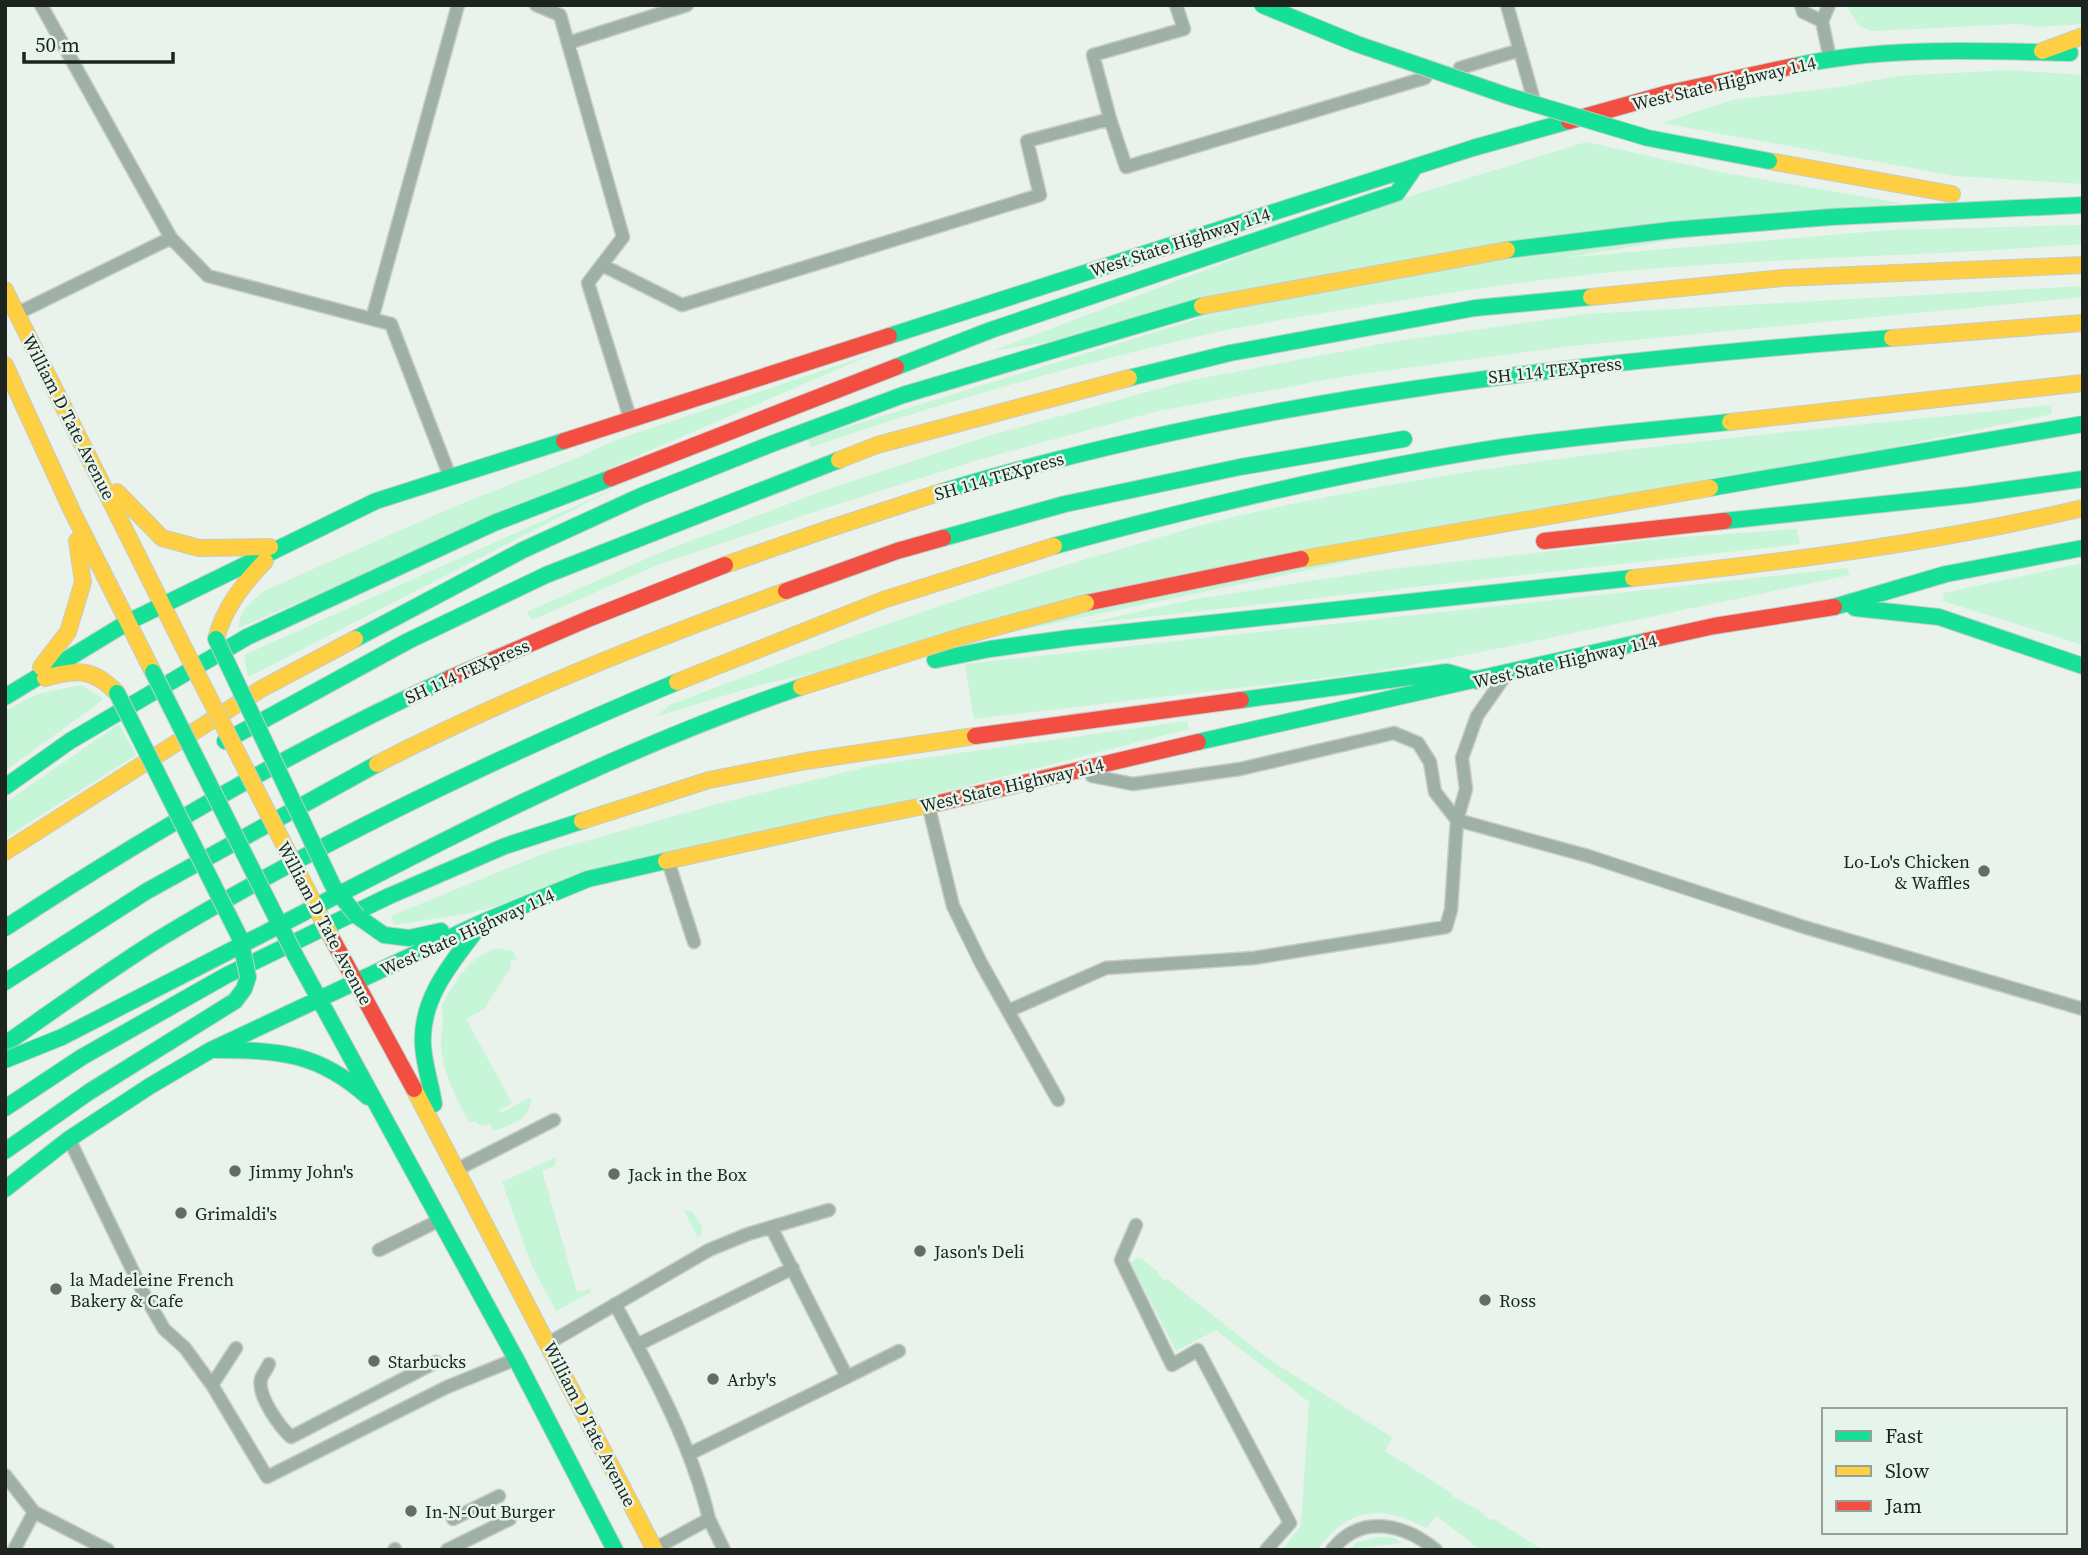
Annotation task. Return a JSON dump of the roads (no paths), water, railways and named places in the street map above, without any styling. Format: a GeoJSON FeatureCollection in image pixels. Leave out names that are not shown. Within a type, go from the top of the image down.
{"type":"FeatureCollection","features":[{"type":"Feature","properties":{"kind":"main road"},"geometry":{"type":"LineString","coordinates":[[1262,5],[1357,44],[1508,96],[1648,138],[1929,191],[2083,205]]}},
{"type":"Feature","properties":{"kind":"main road"},"geometry":{"type":"LineString","coordinates":[[2042,51],[2083,36]]}},
{"type":"Feature","properties":{"kind":"main road","name":"West State Highway 114"},"geometry":{"type":"LineString","coordinates":[[5,697],[128,622],[376,501],[1542,127],[1669,93],[1830,59],[1955,51],[2083,54]]}},
{"type":"Feature","properties":{"kind":"main road"},"geometry":{"type":"LineString","coordinates":[[5,787],[70,741],[247,637],[482,529],[991,330],[1397,193],[1415,167]]}},
{"type":"Feature","properties":{"kind":"main road"},"geometry":{"type":"LineString","coordinates":[[5,852],[261,689],[523,550],[641,496],[762,447],[903,395],[1212,303],[1504,250],[1658,232],[1831,217],[2083,205]]}},
{"type":"Feature","properties":{"kind":"main road"},"geometry":{"type":"LineString","coordinates":[[148,785],[408,641],[546,575],[877,445],[1049,398],[1230,353],[1475,308],[1783,278],[2083,265]]}},
{"type":"Feature","properties":{"kind":"main road","name":"William D Tate Avenue"},"geometry":{"type":"LineString","coordinates":[[5,290],[11,312],[97,472],[162,607],[330,935],[458,1170],[615,1550]]}},
{"type":"Feature","properties":{"kind":"main road","name":"SH 114 TEXpress"},"geometry":{"type":"LineString","coordinates":[[5,928],[131,848],[331,735],[433,685],[567,626],[759,551],[890,507],[1058,459],[1291,407],[1499,376],[1692,355],[2083,323]]}},
{"type":"Feature","properties":{"kind":"main road","name":"William D Tate Avenue"},"geometry":{"type":"LineString","coordinates":[[5,365],[72,511],[318,998],[441,1220],[532,1351],[654,1550]]}},
{"type":"Feature","properties":{"kind":"main road"},"geometry":{"type":"LineString","coordinates":[[1990,378],[2024,390]]}},
{"type":"Feature","properties":{"kind":"main road"},"geometry":{"type":"LineString","coordinates":[[5,1044],[135,955],[410,802],[610,709],[909,591],[1074,542],[1242,499],[1413,463],[1504,447],[2083,383]]}},
{"type":"Feature","properties":{"kind":"main road"},"geometry":{"type":"LineString","coordinates":[[5,1060],[62,1037],[462,830],[603,764],[784,692],[993,626],[1148,589],[1390,544],[2083,424]]}},
{"type":"Feature","properties":{"kind":"main road"},"geometry":{"type":"LineString","coordinates":[[5,982],[147,891],[345,781],[444,729],[624,652],[897,551],[1065,504],[1240,467],[1423,437]]}},
{"type":"Feature","properties":{"kind":"main road"},"geometry":{"type":"LineString","coordinates":[[97,472],[162,538],[199,548],[279,547]]}},
{"type":"Feature","properties":{"kind":"main road"},"geometry":{"type":"LineString","coordinates":[[1522,543],[1969,495],[2083,479]]}},
{"type":"Feature","properties":{"kind":"main road"},"geometry":{"type":"LineString","coordinates":[[556,769],[704,717],[879,671],[990,649],[1837,554],[1981,531],[2083,508]]}},
{"type":"Feature","properties":{"kind":"main road"},"geometry":{"type":"LineString","coordinates":[[29,683],[68,632],[83,582],[72,511]]}},
{"type":"Feature","properties":{"kind":"main road"},"geometry":{"type":"LineString","coordinates":[[1390,544],[1428,553],[1441,551]]}},
{"type":"Feature","properties":{"kind":"main road"},"geometry":{"type":"LineString","coordinates":[[279,547],[256,570],[227,608],[219,622],[216,639],[333,886],[357,916],[384,936],[409,938],[483,922]]}},
{"type":"Feature","properties":{"kind":"main road","name":"West State Highway 114"},"geometry":{"type":"LineString","coordinates":[[5,1189],[69,1139],[211,1050],[483,922],[588,879],[828,824],[929,806],[1068,771],[1714,626],[1842,606],[1946,574],[2083,548]]}},
{"type":"Feature","properties":{"kind":"main road"},"geometry":{"type":"LineString","coordinates":[[1842,606],[1939,617],[2083,666]]}},
{"type":"Feature","properties":{"kind":"main road"},"geometry":{"type":"LineString","coordinates":[[5,1151],[40,1124],[127,1067],[235,1001],[244,989],[248,977],[240,938],[117,693],[96,674],[83,671],[64,672],[29,683]]}},
{"type":"Feature","properties":{"kind":"main road"},"geometry":{"type":"LineString","coordinates":[[5,1108],[82,1057],[227,975],[387,897],[505,845],[709,780],[806,761],[956,739],[1447,672],[1478,681]]}},
{"type":"Feature","properties":{"kind":"main road"},"geometry":{"type":"LineString","coordinates":[[257,885],[345,858]]}},
{"type":"Feature","properties":{"kind":"main road"},"geometry":{"type":"LineString","coordinates":[[436,1130],[423,1038],[425,1013],[435,989],[483,922]]}},
{"type":"Feature","properties":{"kind":"main road"},"geometry":{"type":"LineString","coordinates":[[211,1050],[255,1050],[315,1061],[342,1075],[378,1105]]}},
{"type":"Feature","properties":{"kind":"lane"},"geometry":{"type":"LineString","coordinates":[[41,5],[171,238],[208,276],[391,324],[450,477]]}},
{"type":"Feature","properties":{"kind":"lane"},"geometry":{"type":"LineString","coordinates":[[372,319],[458,5]]}},
{"type":"Feature","properties":{"kind":"lane"},"geometry":{"type":"LineString","coordinates":[[536,5],[560,15],[624,237],[588,283],[630,419]]}},
{"type":"Feature","properties":{"kind":"lane"},"geometry":{"type":"LineString","coordinates":[[568,43],[687,5]]}},
{"type":"Feature","properties":{"kind":"lane"},"geometry":{"type":"LineString","coordinates":[[1176,5],[1184,29],[1093,55],[1126,167],[1520,50]]}},
{"type":"Feature","properties":{"kind":"lane"},"geometry":{"type":"LineString","coordinates":[[1507,5],[1542,127]]}},
{"type":"Feature","properties":{"kind":"lane"},"geometry":{"type":"LineString","coordinates":[[1801,5],[1803,12],[1822,21]]}},
{"type":"Feature","properties":{"kind":"lane"},"geometry":{"type":"LineString","coordinates":[[1829,5],[1822,21],[1830,59]]}},
{"type":"Feature","properties":{"kind":"lane"},"geometry":{"type":"LineString","coordinates":[[602,265],[682,305],[1040,195],[1027,141],[1110,119]]}},
{"type":"Feature","properties":{"kind":"lane"},"geometry":{"type":"LineString","coordinates":[[11,312],[171,238]]}},
{"type":"Feature","properties":{"kind":"lane"},"geometry":{"type":"LineString","coordinates":[[1008,1011],[1106,968],[1254,958],[1446,928],[1451,910],[1457,820],[1466,789],[1462,758],[1476,716],[1508,673]]}},
{"type":"Feature","properties":{"kind":"lane"},"geometry":{"type":"LineString","coordinates":[[1068,771],[1133,784],[1240,769],[1394,733],[1418,743],[1430,762],[1435,792],[1457,820],[1588,856],[1804,927],[2083,1009]]}},
{"type":"Feature","properties":{"kind":"lane"},"geometry":{"type":"LineString","coordinates":[[929,806],[953,906],[981,963],[1058,1100]]}},
{"type":"Feature","properties":{"kind":"lane"},"geometry":{"type":"LineString","coordinates":[[668,861],[694,942]]}},
{"type":"Feature","properties":{"kind":"lane"},"geometry":{"type":"LineString","coordinates":[[458,1170],[554,1120]]}},
{"type":"Feature","properties":{"kind":"lane"},"geometry":{"type":"LineString","coordinates":[[69,1139],[164,1329],[185,1348],[212,1385],[267,1477],[447,1387],[532,1351],[709,1250],[771,1227],[829,1210]]}},
{"type":"Feature","properties":{"kind":"lane"},"geometry":{"type":"LineString","coordinates":[[379,1250],[441,1220]]}},
{"type":"Feature","properties":{"kind":"lane"},"geometry":{"type":"LineString","coordinates":[[1136,1225],[1121,1260],[1171,1366],[1198,1350],[1290,1523],[1266,1550]]}},
{"type":"Feature","properties":{"kind":"lane"},"geometry":{"type":"LineString","coordinates":[[771,1227],[847,1377]]}},
{"type":"Feature","properties":{"kind":"lane"},"geometry":{"type":"LineString","coordinates":[[637,1345],[793,1268]]}},
{"type":"Feature","properties":{"kind":"lane"},"geometry":{"type":"LineString","coordinates":[[615,1304],[689,1454],[709,1519],[724,1550]]}},
{"type":"Feature","properties":{"kind":"lane"},"geometry":{"type":"LineString","coordinates":[[212,1385],[236,1348]]}},
{"type":"Feature","properties":{"kind":"lane"},"geometry":{"type":"LineString","coordinates":[[689,1454],[899,1350]]}},
{"type":"Feature","properties":{"kind":"lane"},"geometry":{"type":"LineString","coordinates":[[269,1364],[261,1379],[262,1393],[281,1427],[291,1437],[436,1362]]}},
{"type":"Feature","properties":{"kind":"lane"},"geometry":{"type":"LineString","coordinates":[[5,1475],[34,1512],[108,1550]]}},
{"type":"Feature","properties":{"kind":"lane"},"geometry":{"type":"LineString","coordinates":[[453,1519],[499,1496]]}},
{"type":"Feature","properties":{"kind":"lane"},"geometry":{"type":"LineString","coordinates":[[14,1550],[34,1512]]}},
{"type":"Feature","properties":{"kind":"lane"},"geometry":{"type":"LineString","coordinates":[[447,1550],[510,1518]]}},
{"type":"Feature","properties":{"kind":"lane"},"geometry":{"type":"LineString","coordinates":[[654,1550],[709,1519]]}},
{"type":"Feature","properties":{"kind":"lane"},"geometry":{"type":"LineString","coordinates":[[1332,1550],[1352,1532],[1389,1525],[1406,1530],[1436,1550]]}},
{"type":"Feature","properties":{"kind":"place","name":"Lo-Lo's Chicken & Waffles"},"geometry":{"type":"Point","coordinates":[1984,871]}},
{"type":"Feature","properties":{"kind":"place","name":"Jimmy John's"},"geometry":{"type":"Point","coordinates":[235,1171]}},
{"type":"Feature","properties":{"kind":"place","name":"Jack in the Box"},"geometry":{"type":"Point","coordinates":[614,1174]}},
{"type":"Feature","properties":{"kind":"place","name":"Grimaldi's"},"geometry":{"type":"Point","coordinates":[181,1213]}},
{"type":"Feature","properties":{"kind":"place","name":"Jason's Deli"},"geometry":{"type":"Point","coordinates":[920,1251]}},
{"type":"Feature","properties":{"kind":"place","name":"la Madeleine French Bakery & Cafe"},"geometry":{"type":"Point","coordinates":[56,1289]}},
{"type":"Feature","properties":{"kind":"place","name":"Ross"},"geometry":{"type":"Point","coordinates":[1485,1300]}},
{"type":"Feature","properties":{"kind":"place","name":"Starbucks"},"geometry":{"type":"Point","coordinates":[374,1361]}},
{"type":"Feature","properties":{"kind":"place","name":"Arby's"},"geometry":{"type":"Point","coordinates":[713,1379]}},
{"type":"Feature","properties":{"kind":"place","name":"In-N-Out Burger"},"geometry":{"type":"Point","coordinates":[411,1511]}}]}
